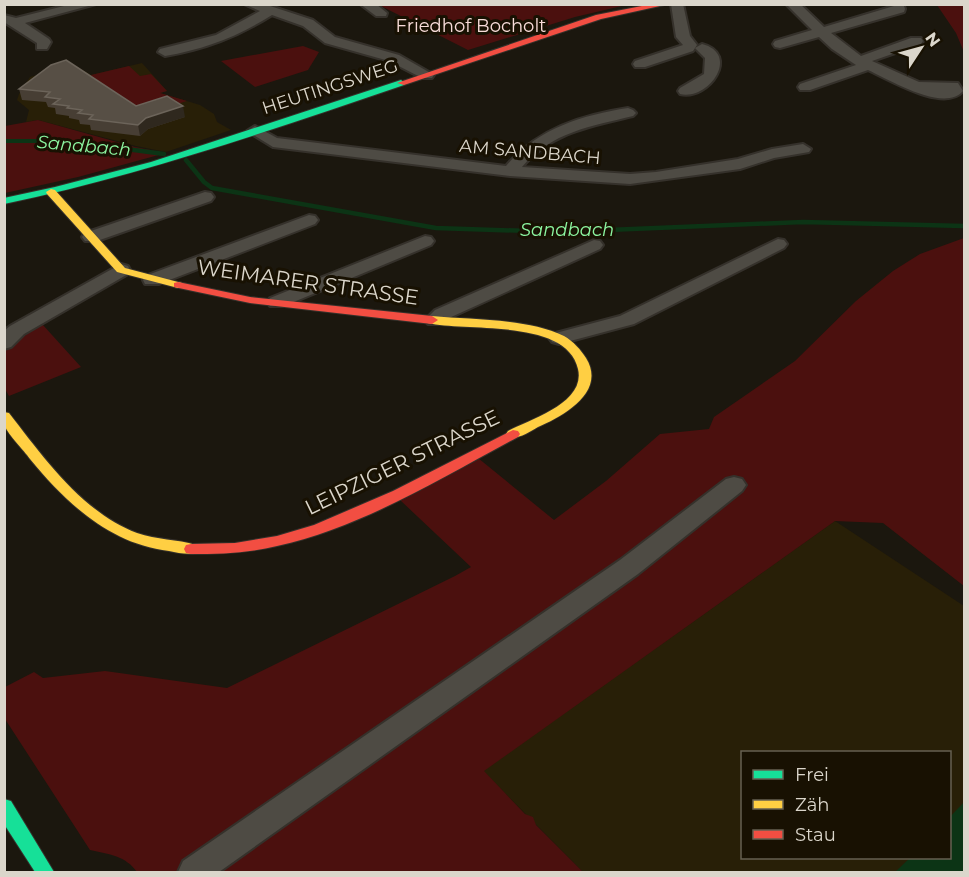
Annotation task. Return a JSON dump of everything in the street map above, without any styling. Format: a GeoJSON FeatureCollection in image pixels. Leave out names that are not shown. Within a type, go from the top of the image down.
{"type":"FeatureCollection","features":[{"type":"Feature","properties":{"kind":"street"},"geometry":{"type":"LineString","coordinates":[[10,19],[90,4]]}},
{"type":"Feature","properties":{"kind":"street"},"geometry":{"type":"LineString","coordinates":[[250,4],[308,23],[330,40],[394,58],[427,75]]}},
{"type":"Feature","properties":{"kind":"street"},"geometry":{"type":"LineString","coordinates":[[366,4],[381,13]]}},
{"type":"Feature","properties":{"kind":"street","name":"HEUTINGSWEG"},"geometry":{"type":"LineString","coordinates":[[4,201],[51,192],[170,160],[599,17],[666,4]]}},
{"type":"Feature","properties":{"kind":"street"},"geometry":{"type":"LineString","coordinates":[[677,4],[683,37],[693,47],[709,52],[713,60],[713,73],[708,80],[685,91]]}},
{"type":"Feature","properties":{"kind":"street"},"geometry":{"type":"LineString","coordinates":[[792,4],[837,46],[864,63],[914,86]]}},
{"type":"Feature","properties":{"kind":"street"},"geometry":{"type":"LineString","coordinates":[[780,44],[898,9]]}},
{"type":"Feature","properties":{"kind":"street"},"geometry":{"type":"LineString","coordinates":[[165,52],[213,43],[244,28],[272,10]]}},
{"type":"Feature","properties":{"kind":"street"},"geometry":{"type":"LineString","coordinates":[[10,19],[44,42],[42,46]]}},
{"type":"Feature","properties":{"kind":"street"},"geometry":{"type":"LineString","coordinates":[[805,87],[916,41]]}},
{"type":"Feature","properties":{"kind":"street"},"geometry":{"type":"LineString","coordinates":[[640,64],[693,47]]}},
{"type":"Feature","properties":{"kind":"street"},"geometry":{"type":"LineString","coordinates":[[510,171],[529,150],[547,139],[605,116],[628,113]]}},
{"type":"Feature","properties":{"kind":"street","name":"AM SANDBACH"},"geometry":{"type":"LineString","coordinates":[[255,131],[273,142],[510,171],[594,178],[656,177],[740,164],[772,154],[803,150]]}},
{"type":"Feature","properties":{"kind":"street","name":"WEIMARER STRASSE"},"geometry":{"type":"LineString","coordinates":[[51,192],[121,270],[152,280],[219,294],[513,327],[559,338]]}},
{"type":"Feature","properties":{"kind":"street"},"geometry":{"type":"LineString","coordinates":[[91,237],[205,197]]}},
{"type":"Feature","properties":{"kind":"street"},"geometry":{"type":"LineString","coordinates":[[152,280],[309,220]]}},
{"type":"Feature","properties":{"kind":"street"},"geometry":{"type":"LineString","coordinates":[[277,302],[425,241]]}},
{"type":"Feature","properties":{"kind":"street"},"geometry":{"type":"LineString","coordinates":[[559,338],[627,320],[778,244]]}},
{"type":"Feature","properties":{"kind":"street"},"geometry":{"type":"LineString","coordinates":[[435,320],[442,314],[594,245]]}},
{"type":"Feature","properties":{"kind":"street"},"geometry":{"type":"LineString","coordinates":[[4,343],[17,330],[121,270]]}},
{"type":"Feature","properties":{"kind":"street","name":"LEIPZIGER STRASSE"},"geometry":{"type":"LineString","coordinates":[[4,416],[70,495],[88,512],[107,525],[162,546],[195,550],[261,546],[312,534],[343,521],[569,405],[578,395],[585,381],[584,368],[579,357],[559,338]]}},
{"type":"Feature","properties":{"kind":"street"},"geometry":{"type":"LineString","coordinates":[[194,873],[629,567],[734,485]]}},
{"type":"Feature","properties":{"kind":"street"},"geometry":{"type":"LineString","coordinates":[[4,807],[45,873]]}},
{"type":"Feature","properties":{"kind":"shaded area"},"geometry":{"type":"Polygon","coordinates":[[[142,63],[167,91],[160,93],[200,105],[214,114],[217,122],[231,130],[166,152],[38,120],[26,122],[29,110],[17,100],[30,77],[74,65],[91,75],[142,63]]]}},
{"type":"Feature","properties":{"kind":"shaded area"},"geometry":{"type":"Polygon","coordinates":[[[835,521],[964,606],[964,872],[583,872],[483,771],[835,521]]]}},
{"type":"Feature","properties":{"kind":"shaded area"},"geometry":{"type":"Polygon","coordinates":[[[964,802],[964,872],[895,872],[909,859],[951,859],[951,816],[964,802]]]}},
{"type":"Feature","properties":{"kind":"green space","name":"Friedhof Bocholt"},"geometry":{"type":"Polygon","coordinates":[[[379,5],[626,5],[575,17],[468,50],[379,5]]]}},
{"type":"Feature","properties":{"kind":"green space"},"geometry":{"type":"Polygon","coordinates":[[[937,5],[964,5],[964,52],[956,33],[937,5]]]}},
{"type":"Feature","properties":{"kind":"green space"},"geometry":{"type":"Polygon","coordinates":[[[303,46],[319,52],[308,70],[255,87],[221,61],[303,46]]]}},
{"type":"Feature","properties":{"kind":"green space"},"geometry":{"type":"Polygon","coordinates":[[[129,66],[140,76],[151,74],[167,91],[160,93],[187,101],[141,115],[86,79],[92,77],[91,75],[129,66]]]}},
{"type":"Feature","properties":{"kind":"green space"},"geometry":{"type":"Polygon","coordinates":[[[38,120],[135,147],[166,153],[78,177],[5,193],[5,126],[38,120]]]}},
{"type":"Feature","properties":{"kind":"green space"},"geometry":{"type":"Polygon","coordinates":[[[964,238],[964,586],[883,523],[835,521],[484,771],[525,814],[533,817],[536,825],[583,872],[137,872],[122,859],[90,850],[5,719],[5,687],[34,672],[43,678],[105,671],[227,688],[455,576],[471,567],[400,500],[478,458],[554,520],[606,481],[660,434],[709,429],[714,417],[795,361],[856,301],[893,271],[920,254],[964,238]]]}},
{"type":"Feature","properties":{"kind":"green space"},"geometry":{"type":"Polygon","coordinates":[[[42,324],[81,367],[9,396],[5,389],[5,349],[42,324]]]}},
{"type":"Feature","properties":{"kind":"building"},"geometry":{"type":"Polygon","coordinates":[[[66,60],[136,106],[167,96],[183,106],[146,118],[138,125],[89,119],[93,115],[78,113],[82,110],[67,108],[69,106],[53,104],[60,99],[45,97],[50,92],[19,89],[51,65],[66,60]]]}},
{"type":"Feature","properties":{"kind":"waterway","name":"Sandbach"},"geometry":{"type":"LineString","coordinates":[[4,141],[63,141],[130,150]]}},
{"type":"Feature","properties":{"kind":"waterway","name":"Sandbach"},"geometry":{"type":"LineString","coordinates":[[119,148],[164,154]]}},
{"type":"Feature","properties":{"kind":"waterway","name":"Sandbach"},"geometry":{"type":"LineString","coordinates":[[186,160],[212,188],[436,228],[560,232],[803,222],[964,226]]}},
{"type":"Feature","properties":{"kind":"traffic: fast"},"geometry":{"type":"LineString","coordinates":[[4,201],[155,164],[401,83]]}},
{"type":"Feature","properties":{"kind":"traffic: fast"},"geometry":{"type":"LineString","coordinates":[[4,807],[45,872]]}},
{"type":"Feature","properties":{"kind":"traffic: slow"},"geometry":{"type":"LineString","coordinates":[[51,192],[121,270],[178,285]]}},
{"type":"Feature","properties":{"kind":"traffic: slow"},"geometry":{"type":"LineString","coordinates":[[432,320],[498,325],[548,334],[560,339],[577,354],[585,371],[583,386],[578,395],[559,412],[513,434]]}},
{"type":"Feature","properties":{"kind":"traffic: slow"},"geometry":{"type":"LineString","coordinates":[[4,416],[62,486],[82,506],[105,523],[130,536],[159,545],[191,549]]}},
{"type":"Feature","properties":{"kind":"traffic: jam"},"geometry":{"type":"LineString","coordinates":[[401,83],[599,17],[666,4]]}},
{"type":"Feature","properties":{"kind":"traffic: jam"},"geometry":{"type":"LineString","coordinates":[[178,285],[250,300],[432,320]]}},
{"type":"Feature","properties":{"kind":"traffic: jam"},"geometry":{"type":"LineString","coordinates":[[191,549],[235,548],[277,541],[319,529],[398,495],[513,434]]}}]}
